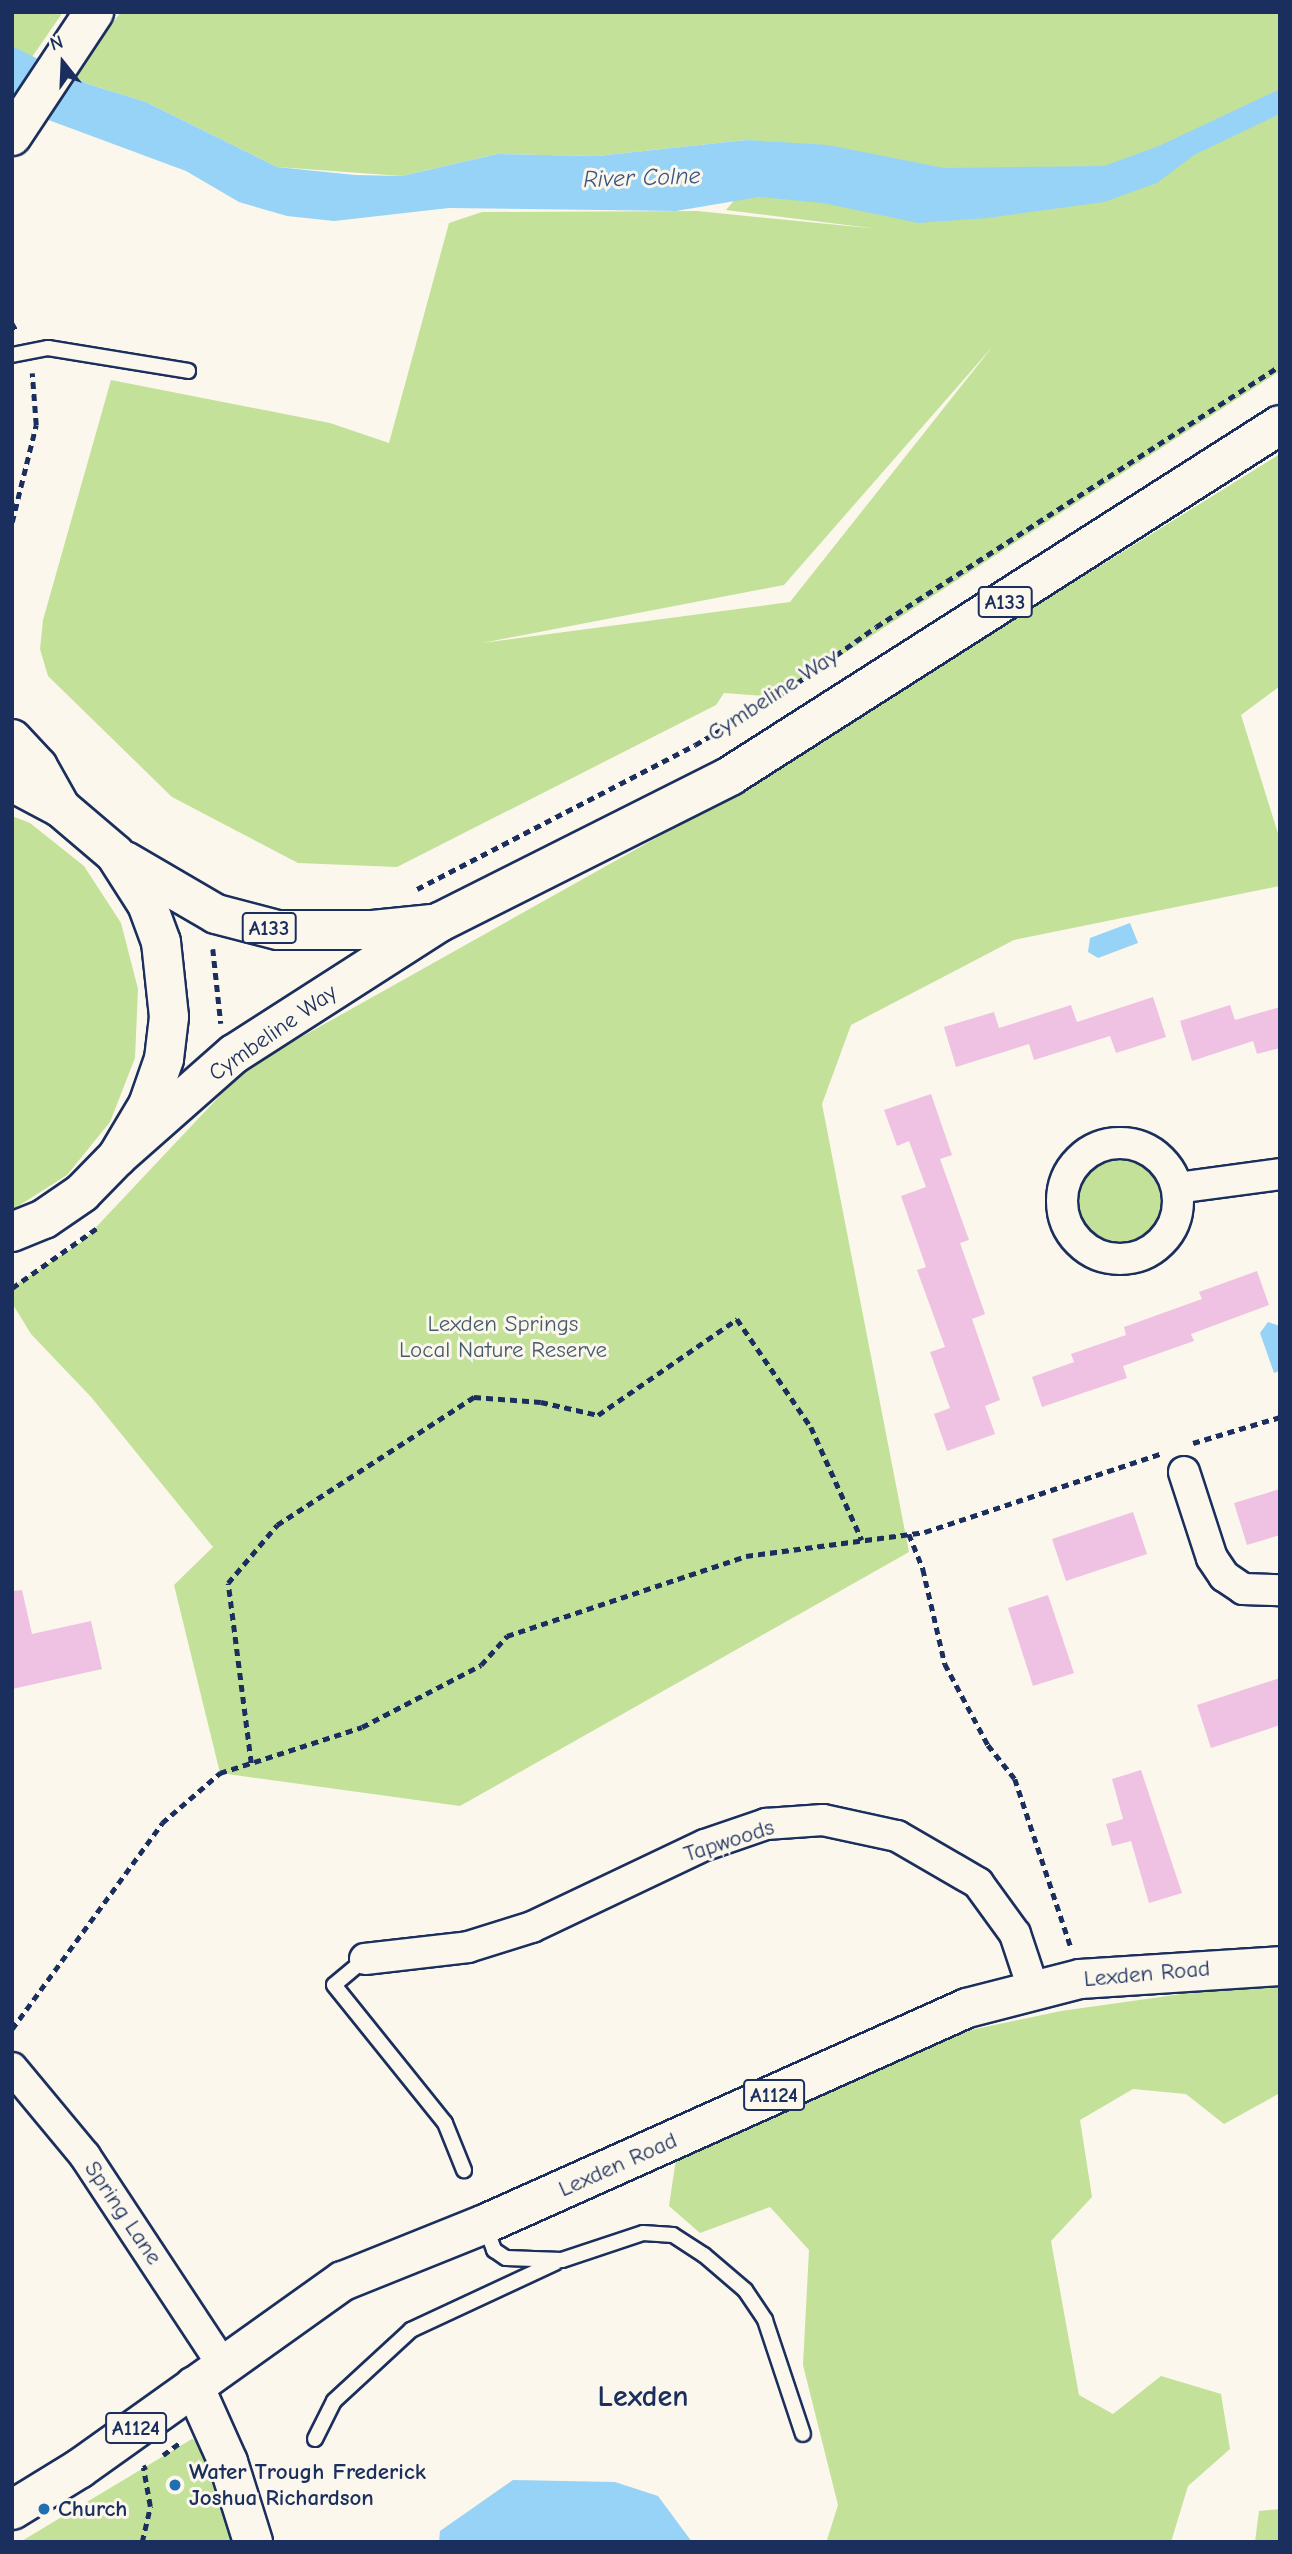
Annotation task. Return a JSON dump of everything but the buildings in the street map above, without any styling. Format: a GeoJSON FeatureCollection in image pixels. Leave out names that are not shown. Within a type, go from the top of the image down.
{"type":"FeatureCollection","features":[{"type":"Feature","properties":{"kind":"main road"},"geometry":{"type":"LineString","coordinates":[[18,127],[64,52],[94,12]]}},
{"type":"Feature","properties":{"kind":"main road","name":"Cymbeline Way"},"geometry":{"type":"LineString","coordinates":[[117,1157],[234,1054],[440,922],[730,776],[1280,425]]}},
{"type":"Feature","properties":{"kind":"main road"},"geometry":{"type":"LineString","coordinates":[[12,739],[37,767],[61,808]]}},
{"type":"Feature","properties":{"kind":"main road"},"geometry":{"type":"LineString","coordinates":[[12,782],[61,808],[115,854],[147,904],[161,942],[169,1017],[164,1059],[148,1105],[117,1157],[82,1193],[44,1219],[12,1232]]}},
{"type":"Feature","properties":{"kind":"main road","name":"Cymbeline Way"},"geometry":{"type":"LineString","coordinates":[[115,854],[216,914],[278,930],[373,930],[440,922]]}},
{"type":"Feature","properties":{"kind":"main road","name":"Lexden Road"},"geometry":{"type":"LineString","coordinates":[[12,2510],[343,2281],[485,2224],[967,2008],[1033,1988],[1166,1970],[1280,1966]]}},
{"type":"Feature","properties":{"kind":"main road"},"geometry":{"type":"LineString","coordinates":[[208,2376],[228,2462],[253,2542]]}},
{"type":"Feature","properties":{"kind":"street"},"geometry":{"type":"LineString","coordinates":[[1177,1188],[1280,1174]]}},
{"type":"Feature","properties":{"kind":"street"},"geometry":{"type":"LineString","coordinates":[[1180,1456],[1212,1558],[1224,1576],[1243,1589],[1280,1590]]}},
{"type":"Feature","properties":{"kind":"street","name":"Tapwoods"},"geometry":{"type":"LineString","coordinates":[[365,1959],[468,1947],[532,1927],[705,1844],[766,1824],[823,1820],[897,1836],[978,1883],[1015,1934],[1033,1988]]}},
{"type":"Feature","properties":{"kind":"street","name":"Spring Lane"},"geometry":{"type":"LineString","coordinates":[[12,2068],[85,2156],[208,2376]]}},
{"type":"Feature","properties":{"kind":"lane"},"geometry":{"type":"LineString","coordinates":[[19,353],[48,348],[188,371]]}},
{"type":"Feature","properties":{"kind":"lane"},"geometry":{"type":"LineString","coordinates":[[365,1959],[334,1985],[445,2123],[464,2170]]}},
{"type":"Feature","properties":{"kind":"lane"},"geometry":{"type":"LineString","coordinates":[[485,2224],[494,2249],[506,2258],[562,2260]]}},
{"type":"Feature","properties":{"kind":"lane"},"geometry":{"type":"LineString","coordinates":[[315,2439],[334,2400],[411,2330],[562,2260],[643,2233],[673,2235],[704,2255],[745,2290],[765,2320],[803,2434]]}},
{"type":"Feature","properties":{"kind":"path"},"geometry":{"type":"LineString","coordinates":[[12,323],[19,353],[37,394],[36,425],[12,522]]}},
{"type":"Feature","properties":{"kind":"path","name":"Cymbeline Way"},"geometry":{"type":"LineString","coordinates":[[412,891],[504,847],[777,697],[876,627],[1280,366]]}},
{"type":"Feature","properties":{"kind":"path"},"geometry":{"type":"LineString","coordinates":[[216,914],[212,932],[222,1040],[234,1054]]}},
{"type":"Feature","properties":{"kind":"path"},"geometry":{"type":"LineString","coordinates":[[251,1763],[228,1583],[276,1525],[474,1397],[541,1402],[598,1415],[737,1319],[811,1427],[863,1540]]}},
{"type":"Feature","properties":{"kind":"path"},"geometry":{"type":"LineString","coordinates":[[12,2029],[162,1823],[220,1773],[362,1727],[481,1665],[507,1636],[746,1556],[925,1532],[1180,1456],[1280,1416]]}},
{"type":"Feature","properties":{"kind":"path"},"geometry":{"type":"LineString","coordinates":[[909,1534],[923,1569],[945,1664],[988,1745],[1015,1779],[1061,1914]]}},
{"type":"Feature","properties":{"kind":"path"},"geometry":{"type":"LineString","coordinates":[[142,2542],[150,2506],[143,2468],[182,2442],[150,2417]]}},
{"type":"Feature","properties":{"kind":"green space"},"geometry":{"type":"Polygon","coordinates":[[[12,12],[63,12],[30,60],[12,47],[12,12]]]}},
{"type":"Feature","properties":{"kind":"green space"},"geometry":{"type":"Polygon","coordinates":[[[121,12],[1280,12],[1280,371],[777,697],[724,693],[716,705],[397,867],[298,863],[172,797],[48,676],[40,649],[43,620],[111,380],[330,423],[389,443],[449,223],[482,212],[697,211],[879,229],[726,210],[783,143],[746,140],[597,156],[497,154],[402,176],[277,167],[146,102],[88,84],[57,68],[97,44],[121,12]],[[993,346],[784,585],[482,643],[790,602],[993,346]]]}},
{"type":"Feature","properties":{"kind":"green space","name":"Lexden Springs Local Nature Reserve"},"geometry":{"type":"Polygon","coordinates":[[[1280,454],[1280,686],[1241,715],[1280,840],[1280,886],[1014,940],[851,1025],[822,1104],[909,1552],[460,1806],[220,1773],[174,1585],[213,1547],[92,1398],[31,1334],[12,1303],[12,1287],[83,1241],[246,1068],[724,800],[1280,454]]]}},
{"type":"Feature","properties":{"kind":"green space"},"geometry":{"type":"Polygon","coordinates":[[[12,816],[30,823],[84,866],[121,923],[138,989],[135,1058],[110,1122],[67,1175],[12,1210],[12,816]]]}},
{"type":"Feature","properties":{"kind":"green space"},"geometry":{"type":"Polygon","coordinates":[[[1120,1150],[1139,1154],[1155,1165],[1166,1181],[1170,1200],[1166,1219],[1155,1235],[1139,1246],[1120,1250],[1101,1246],[1085,1235],[1074,1219],[1070,1200],[1074,1181],[1085,1165],[1101,1154],[1120,1150]]]}},
{"type":"Feature","properties":{"kind":"green space"},"geometry":{"type":"Polygon","coordinates":[[[1280,1987],[1280,2093],[1224,2124],[1186,2094],[1133,2089],[1080,2120],[1092,2197],[1051,2241],[1079,2395],[1113,2414],[1161,2376],[1221,2394],[1230,2449],[1188,2486],[1171,2542],[817,2542],[827,2540],[838,2505],[803,2365],[809,2250],[770,2207],[700,2233],[669,2206],[676,2159],[924,2040],[1061,2011],[1196,1992],[1280,1987]]]}},
{"type":"Feature","properties":{"kind":"green space"},"geometry":{"type":"Polygon","coordinates":[[[192,2439],[204,2445],[243,2542],[20,2542],[192,2439]]]}},
{"type":"Feature","properties":{"kind":"green space"},"geometry":{"type":"Polygon","coordinates":[[[1280,2509],[1280,2542],[1255,2542],[1259,2511],[1280,2509]]]}},
{"type":"Feature","properties":{"kind":"water","name":"River Colne"},"geometry":{"type":"Polygon","coordinates":[[[12,46],[88,84],[146,102],[277,167],[355,175],[402,176],[497,154],[597,156],[746,140],[828,145],[944,168],[1104,166],[1159,146],[1280,89],[1280,114],[1194,155],[1157,183],[1104,202],[987,218],[918,223],[823,203],[759,197],[676,211],[449,208],[334,221],[287,216],[239,202],[186,171],[35,115],[12,101],[12,46]]]}},
{"type":"Feature","properties":{"kind":"water"},"geometry":{"type":"Polygon","coordinates":[[[1130,923],[1138,943],[1098,958],[1088,952],[1090,938],[1130,923]]]}},
{"type":"Feature","properties":{"kind":"water"},"geometry":{"type":"Polygon","coordinates":[[[1268,1322],[1280,1326],[1280,1371],[1274,1373],[1260,1333],[1268,1322]]]}},
{"type":"Feature","properties":{"kind":"water"},"geometry":{"type":"Polygon","coordinates":[[[513,2480],[615,2482],[658,2496],[692,2542],[439,2542],[440,2531],[513,2480]]]}},
{"type":"Feature","properties":{"kind":"place","name":"Water Trough Frederick Joshua Richardson"},"geometry":{"type":"Point","coordinates":[175,2485]}},
{"type":"Feature","properties":{"kind":"place","name":"Church"},"geometry":{"type":"Point","coordinates":[44,2509]}},
{"type":"Feature","properties":{"kind":"district","name":"Lexden"},"geometry":{"type":"Point","coordinates":[643,2397]}}]}
